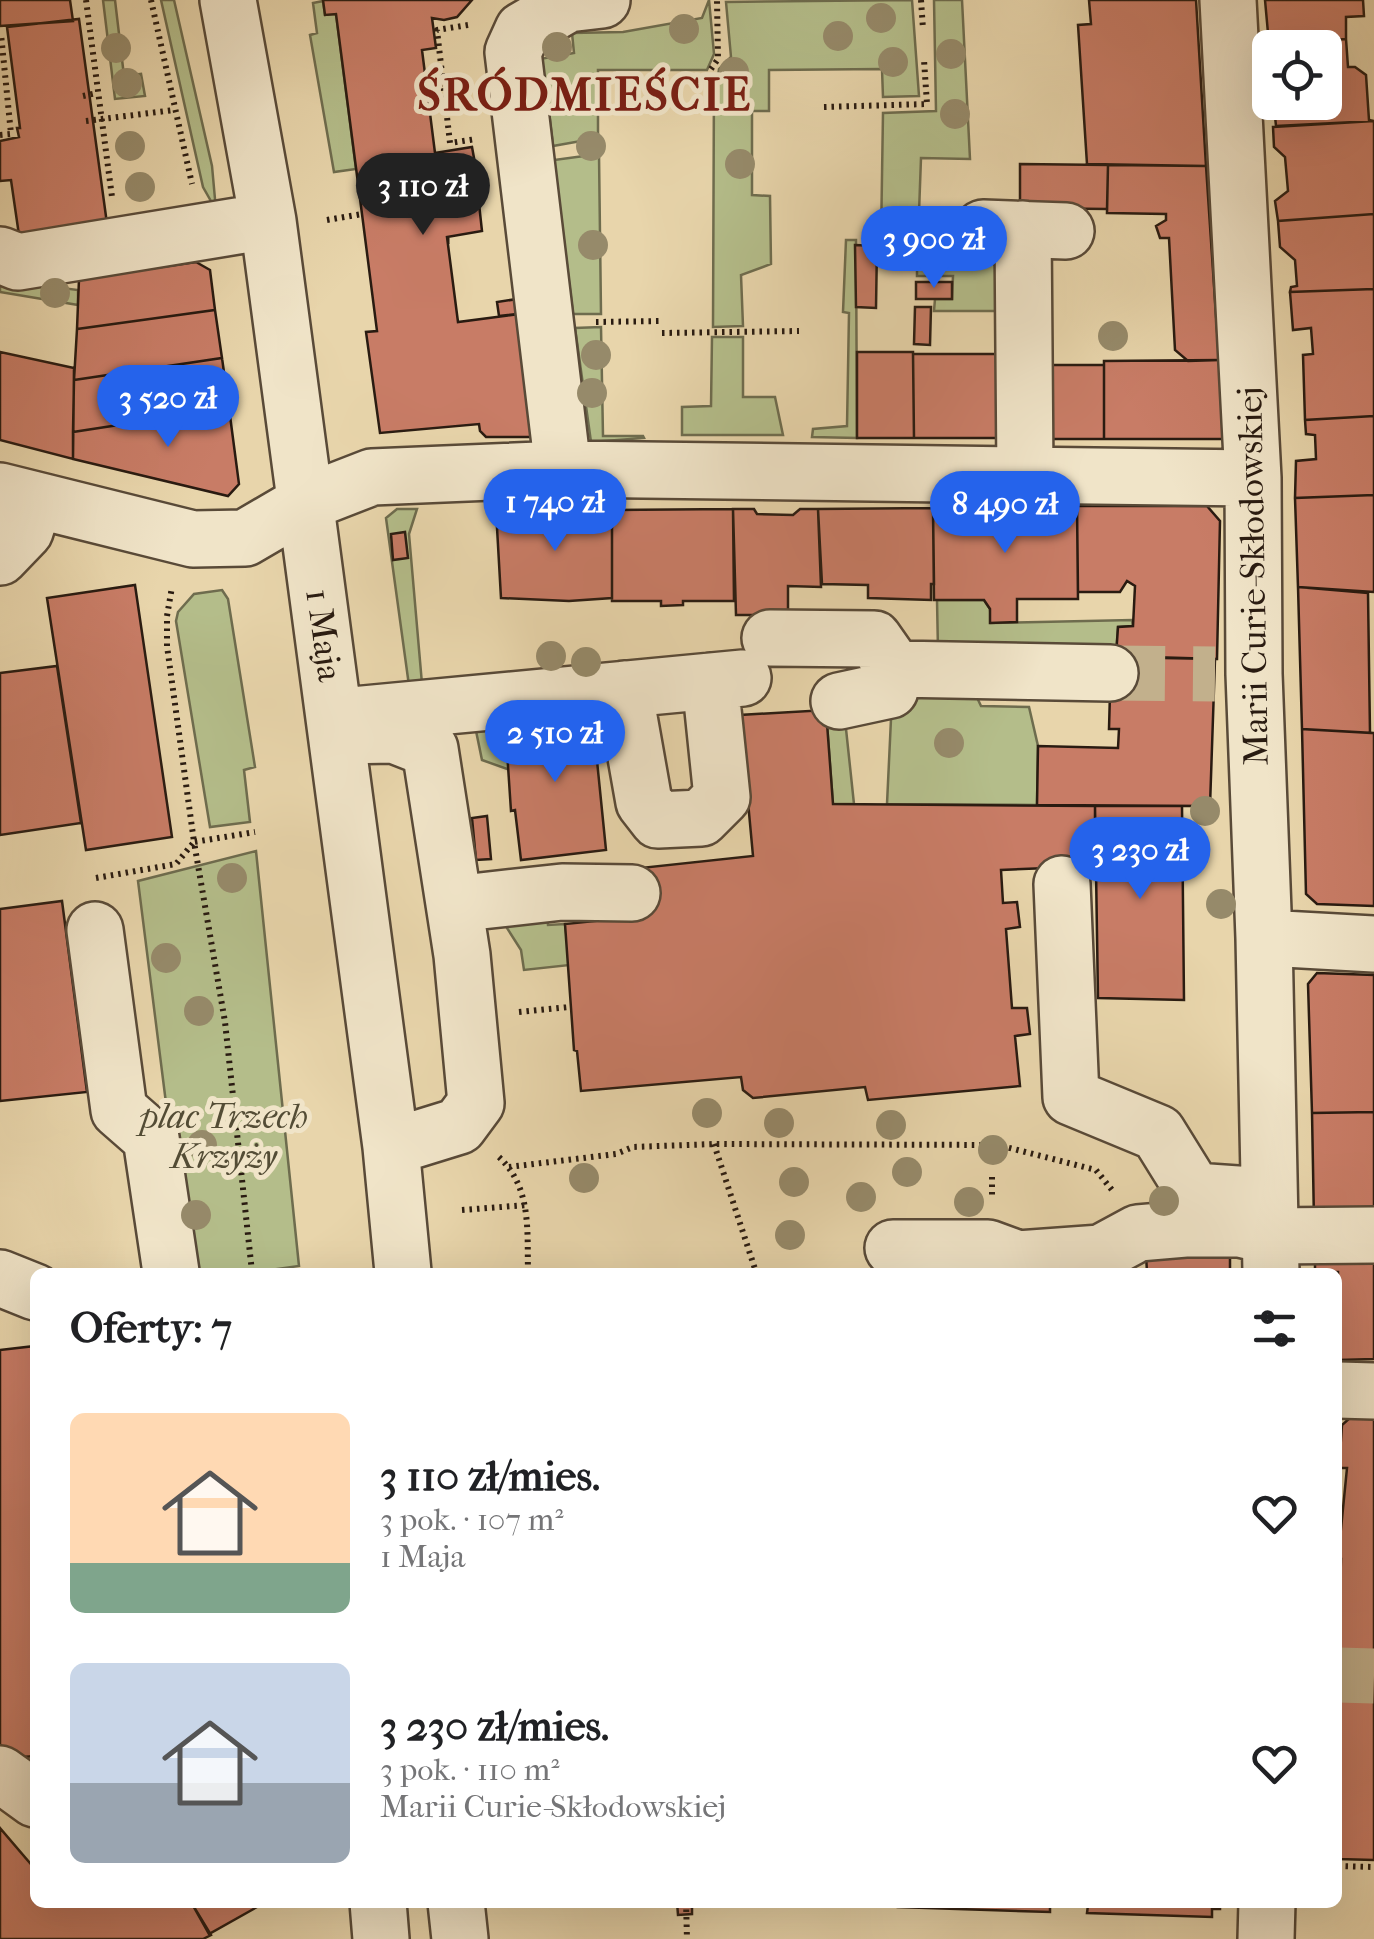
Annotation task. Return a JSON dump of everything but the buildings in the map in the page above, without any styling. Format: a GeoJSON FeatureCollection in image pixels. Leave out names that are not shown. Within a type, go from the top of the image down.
{"type":"FeatureCollection","features":[{"type":"Feature","properties":{"kind":"street","name":"1 Maja"},"geometry":{"type":"LineString","coordinates":[[228,0],[268,221],[392,1147],[403,1268]]}},
{"type":"Feature","properties":{"kind":"street"},"geometry":{"type":"LineString","coordinates":[[563,469],[513,52],[523,30],[568,4],[602,0]]}},
{"type":"Feature","properties":{"kind":"street","name":"Marii Curie-Skłodowskiej"},"geometry":{"type":"LineString","coordinates":[[1228,0],[1254,478],[1234,674],[1264,938],[1270,1235]]}},
{"type":"Feature","properties":{"kind":"street"},"geometry":{"type":"LineString","coordinates":[[0,254],[18,262],[268,221]]}},
{"type":"Feature","properties":{"kind":"street"},"geometry":{"type":"LineString","coordinates":[[1024,230],[1025,474]]}},
{"type":"Feature","properties":{"kind":"street"},"geometry":{"type":"LineString","coordinates":[[0,557],[26,532],[18,496],[193,540],[245,538],[306,503],[372,477],[563,469],[1254,478]]}},
{"type":"Feature","properties":{"kind":"street"},"geometry":{"type":"LineString","coordinates":[[336,726],[624,688],[874,638],[895,668],[890,690],[839,701]]}},
{"type":"Feature","properties":{"kind":"street"},"geometry":{"type":"LineString","coordinates":[[624,688],[644,802],[658,820],[701,818],[722,797],[741,666]]}},
{"type":"Feature","properties":{"kind":"street"},"geometry":{"type":"LineString","coordinates":[[895,668],[1110,672]]}},
{"type":"Feature","properties":{"kind":"street"},"geometry":{"type":"LineString","coordinates":[[336,726],[394,735],[430,749],[454,904],[476,1103],[460,1126],[392,1147]]}},
{"type":"Feature","properties":{"kind":"street"},"geometry":{"type":"LineString","coordinates":[[1062,884],[1071,1097],[1158,1133],[1194,1191],[1270,1235]]}},
{"type":"Feature","properties":{"kind":"street"},"geometry":{"type":"LineString","coordinates":[[454,904],[562,892],[632,892]]}},
{"type":"Feature","properties":{"kind":"street"},"geometry":{"type":"LineString","coordinates":[[87,905],[119,1110],[151,1138],[170,1268]]}},
{"type":"Feature","properties":{"kind":"street"},"geometry":{"type":"LineString","coordinates":[[1264,938],[1374,944]]}},
{"type":"Feature","properties":{"kind":"street"},"geometry":{"type":"LineString","coordinates":[[893,1248],[988,1248],[1039,1265],[1101,1253],[1138,1233],[1240,1229],[1270,1235],[1374,1235]]}},
{"type":"Feature","properties":{"kind":"street"},"geometry":{"type":"LineString","coordinates":[[0,1278],[30,1290]]}},
{"type":"Feature","properties":{"kind":"street"},"geometry":{"type":"LineString","coordinates":[[1342,1390],[1374,1391]]}},
{"type":"Feature","properties":{"kind":"street"},"geometry":{"type":"LineString","coordinates":[[0,1774],[30,1796]]}},
{"type":"Feature","properties":{"kind":"street"},"geometry":{"type":"LineString","coordinates":[[378,1908],[381,1939]]}},
{"type":"Feature","properties":{"kind":"street"},"geometry":{"type":"LineString","coordinates":[[457,1908],[460,1939]]}},
{"type":"Feature","properties":{"kind":"street"},"geometry":{"type":"LineString","coordinates":[[1266,1939],[1267,1908]]}},
{"type":"Feature","properties":{"kind":"path"},"geometry":{"type":"LineString","coordinates":[[86,0],[113,202]]}},
{"type":"Feature","properties":{"kind":"path"},"geometry":{"type":"LineString","coordinates":[[711,69],[718,59],[717,0]]}},
{"type":"Feature","properties":{"kind":"path"},"geometry":{"type":"LineString","coordinates":[[922,0],[922,29]]}},
{"type":"Feature","properties":{"kind":"path"},"geometry":{"type":"LineString","coordinates":[[478,24],[445,25],[436,30],[450,143],[462,145],[476,138],[478,151]]}},
{"type":"Feature","properties":{"kind":"path"},"geometry":{"type":"LineString","coordinates":[[0,135],[11,134],[1,34]]}},
{"type":"Feature","properties":{"kind":"path"},"geometry":{"type":"LineString","coordinates":[[824,107],[927,104],[924,60]]}},
{"type":"Feature","properties":{"kind":"path"},"geometry":{"type":"LineString","coordinates":[[427,87],[442,84]]}},
{"type":"Feature","properties":{"kind":"path"},"geometry":{"type":"LineString","coordinates":[[83,96],[97,93]]}},
{"type":"Feature","properties":{"kind":"path"},"geometry":{"type":"LineString","coordinates":[[86,121],[174,110]]}},
{"type":"Feature","properties":{"kind":"path"},"geometry":{"type":"LineString","coordinates":[[327,220],[362,214]]}},
{"type":"Feature","properties":{"kind":"path"},"geometry":{"type":"LineString","coordinates":[[601,321],[662,322]]}},
{"type":"Feature","properties":{"kind":"path"},"geometry":{"type":"LineString","coordinates":[[662,332],[799,332]]}},
{"type":"Feature","properties":{"kind":"path"},"geometry":{"type":"LineString","coordinates":[[170,590],[167,646],[194,842],[225,1022],[252,1268]]}},
{"type":"Feature","properties":{"kind":"path"},"geometry":{"type":"LineString","coordinates":[[87,905],[176,864],[194,842],[255,832]]}},
{"type":"Feature","properties":{"kind":"path"},"geometry":{"type":"LineString","coordinates":[[519,1012],[570,1007]]}},
{"type":"Feature","properties":{"kind":"path"},"geometry":{"type":"LineString","coordinates":[[714,1144],[755,1268]]}},
{"type":"Feature","properties":{"kind":"path"},"geometry":{"type":"LineString","coordinates":[[509,1167],[616,1154],[632,1147],[998,1145],[1096,1170],[1114,1194]]}},
{"type":"Feature","properties":{"kind":"path"},"geometry":{"type":"LineString","coordinates":[[495,1154],[509,1167],[527,1205],[528,1268]]}},
{"type":"Feature","properties":{"kind":"path"},"geometry":{"type":"LineString","coordinates":[[462,1210],[527,1205]]}},
{"type":"Feature","properties":{"kind":"path"},"geometry":{"type":"LineString","coordinates":[[1342,1866],[1374,1867]]}},
{"type":"Feature","properties":{"kind":"path"},"geometry":{"type":"LineString","coordinates":[[686,1908],[688,1939]]}},
{"type":"Feature","properties":{"kind":"green space"},"geometry":{"type":"Polygon","coordinates":[[[103,0],[115,0],[124,76],[141,74],[145,96],[115,99],[103,0]]]}},
{"type":"Feature","properties":{"kind":"green space"},"geometry":{"type":"Polygon","coordinates":[[[161,0],[174,0],[212,166],[216,210],[203,187],[161,0]]]}},
{"type":"Feature","properties":{"kind":"green space"},"geometry":{"type":"Polygon","coordinates":[[[709,0],[714,54],[707,70],[598,70],[598,138],[553,146],[549,112],[544,112],[534,60],[574,53],[572,33],[623,32],[702,18],[709,0]]]}},
{"type":"Feature","properties":{"kind":"green space"},"geometry":{"type":"Polygon","coordinates":[[[912,0],[919,96],[883,97],[882,69],[769,70],[769,111],[752,111],[752,195],[770,196],[771,264],[741,275],[743,326],[713,327],[714,76],[731,57],[726,2],[912,0]]]}},
{"type":"Feature","properties":{"kind":"green space"},"geometry":{"type":"Polygon","coordinates":[[[934,0],[962,0],[970,159],[921,158],[918,240],[881,240],[883,113],[936,111],[934,0]]]}},
{"type":"Feature","properties":{"kind":"green space"},"geometry":{"type":"Polygon","coordinates":[[[323,1],[325,15],[336,14],[356,169],[334,172],[310,35],[317,33],[313,3],[323,1]]]}},
{"type":"Feature","properties":{"kind":"green space"},"geometry":{"type":"Polygon","coordinates":[[[599,154],[601,314],[573,314],[554,160],[599,154]]]}},
{"type":"Feature","properties":{"kind":"green space"},"geometry":{"type":"Polygon","coordinates":[[[846,240],[856,240],[857,438],[812,437],[813,429],[847,426],[849,313],[843,312],[846,240]]]}},
{"type":"Feature","properties":{"kind":"green space"},"geometry":{"type":"Polygon","coordinates":[[[917,260],[990,261],[997,267],[997,311],[934,311],[935,299],[952,299],[953,276],[917,276],[917,260]]]}},
{"type":"Feature","properties":{"kind":"green space"},"geometry":{"type":"Polygon","coordinates":[[[0,280],[78,290],[78,305],[0,292],[0,280]]]}},
{"type":"Feature","properties":{"kind":"green space"},"geometry":{"type":"Polygon","coordinates":[[[601,327],[603,436],[644,438],[591,442],[575,328],[601,327]]]}},
{"type":"Feature","properties":{"kind":"green space"},"geometry":{"type":"Polygon","coordinates":[[[712,337],[743,337],[743,397],[775,397],[783,435],[682,435],[682,407],[711,406],[712,337]]]}},
{"type":"Feature","properties":{"kind":"green space"},"geometry":{"type":"Polygon","coordinates":[[[397,509],[417,509],[409,534],[422,684],[410,693],[386,518],[397,509]]]}},
{"type":"Feature","properties":{"kind":"green space"},"geometry":{"type":"Polygon","coordinates":[[[222,590],[228,599],[255,767],[244,770],[250,822],[210,827],[176,621],[178,612],[194,594],[222,590]]]}},
{"type":"Feature","properties":{"kind":"green space"},"geometry":{"type":"Polygon","coordinates":[[[937,600],[984,600],[990,609],[991,623],[1132,620],[1133,626],[1118,627],[1116,656],[938,651],[937,600]]]}},
{"type":"Feature","properties":{"kind":"green space"},"geometry":{"type":"Polygon","coordinates":[[[919,687],[973,689],[981,706],[1029,707],[1038,746],[1037,805],[887,804],[891,719],[919,687]]]}},
{"type":"Feature","properties":{"kind":"green space"},"geometry":{"type":"Polygon","coordinates":[[[826,710],[844,710],[854,804],[833,804],[826,710]]]}},
{"type":"Feature","properties":{"kind":"green space"},"geometry":{"type":"Polygon","coordinates":[[[505,721],[510,768],[507,769],[482,760],[475,726],[505,721]]]}},
{"type":"Feature","properties":{"kind":"green space","name":"plac Trzech Krzyży"},"geometry":{"type":"Polygon","coordinates":[[[256,851],[299,1266],[180,1268],[157,1110],[166,1103],[138,881],[256,851]]]}},
{"type":"Feature","properties":{"kind":"green space"},"geometry":{"type":"Polygon","coordinates":[[[546,906],[548,925],[565,924],[570,965],[524,970],[521,950],[500,917],[546,906]]]}},
{"type":"Feature","properties":{"kind":"tunnel"},"geometry":{"type":"LineString","coordinates":[[1110,673],[1215,674]]}},
{"type":"Feature","properties":{"kind":"tunnel"},"geometry":{"type":"LineString","coordinates":[[1342,1675],[1374,1676]]}},
{"type":"Feature","properties":{"kind":"district","name":"ŚRÓDMIEŚCIE"},"geometry":{"type":"Point","coordinates":[585,95]}}]}
